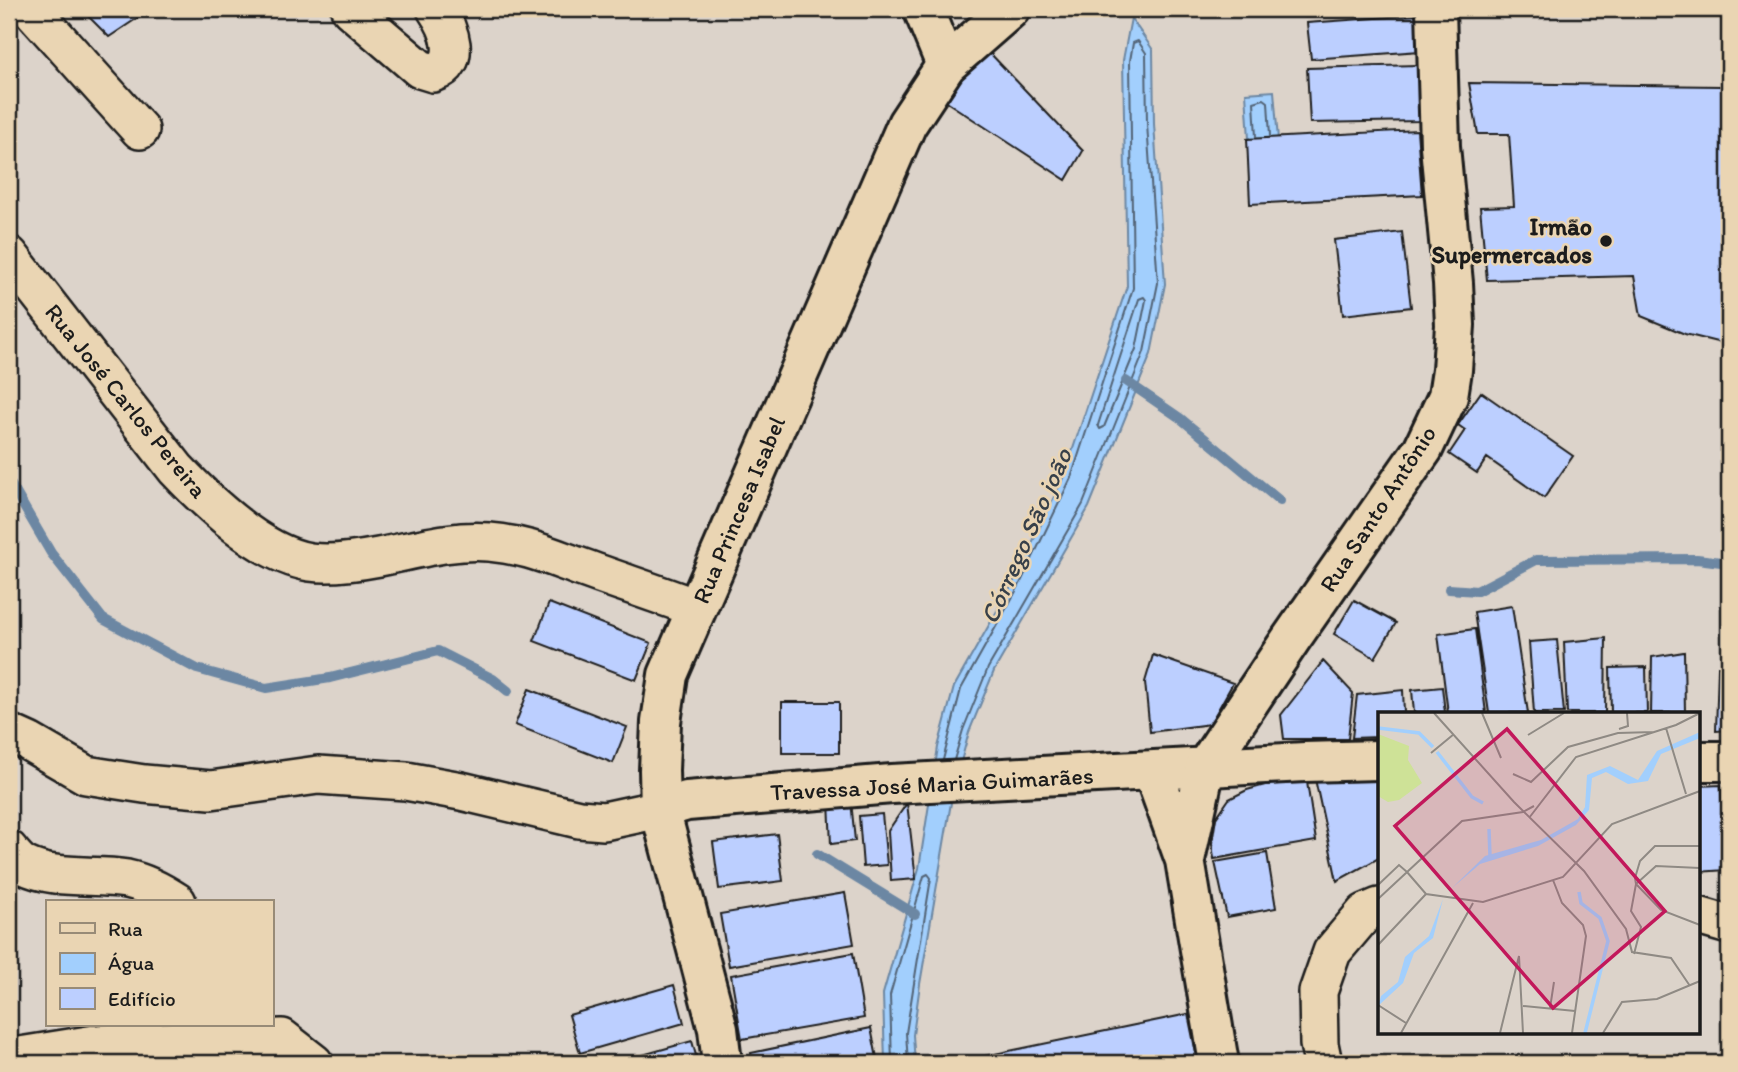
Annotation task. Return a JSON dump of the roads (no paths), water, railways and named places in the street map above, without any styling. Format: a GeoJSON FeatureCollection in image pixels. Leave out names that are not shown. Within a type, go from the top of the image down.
{"type":"FeatureCollection","features":[{"type":"Feature","properties":{"kind":"main road"},"geometry":{"type":"LineString","coordinates":[[923,9],[946,65]]}},
{"type":"Feature","properties":{"kind":"main road","name":"Rua Princesa Isabel"},"geometry":{"type":"LineString","coordinates":[[722,1063],[718,1029],[674,805],[659,770],[661,722],[668,675],[907,124],[946,65],[1010,9]]}},
{"type":"Feature","properties":{"kind":"main road","name":"Rua Santo Antônio"},"geometry":{"type":"LineString","coordinates":[[1206,768],[1291,639],[1423,449],[1448,396],[1455,325],[1440,146],[1436,9]]}},
{"type":"Feature","properties":{"kind":"main road","name":"Travessa José Maria Guimarães"},"geometry":{"type":"LineString","coordinates":[[674,805],[892,783],[1306,762],[1378,761]]}},
{"type":"Feature","properties":{"kind":"main road"},"geometry":{"type":"LineString","coordinates":[[1700,761],[1729,761]]}},
{"type":"Feature","properties":{"kind":"main road"},"geometry":{"type":"LineString","coordinates":[[1185,860],[1206,768]]}},
{"type":"Feature","properties":{"kind":"main road"},"geometry":{"type":"LineString","coordinates":[[1153,771],[1185,860],[1219,1063]]}},
{"type":"Feature","properties":{"kind":"street"},"geometry":{"type":"LineString","coordinates":[[31,9],[139,130]]}},
{"type":"Feature","properties":{"kind":"street"},"geometry":{"type":"LineString","coordinates":[[350,9],[412,62],[426,72],[433,73],[443,68],[453,51],[450,35],[436,9]]}},
{"type":"Feature","properties":{"kind":"street","name":"Rua José Carlos Pereira"},"geometry":{"type":"LineString","coordinates":[[9,255],[176,469],[205,500],[274,549],[310,562],[347,561],[416,547],[456,542],[488,542],[530,548],[696,607]]}},
{"type":"Feature","properties":{"kind":"street"},"geometry":{"type":"LineString","coordinates":[[9,733],[86,775],[144,784],[211,790],[317,775],[405,781],[461,791],[579,820],[604,821],[674,805]]}},
{"type":"Feature","properties":{"kind":"street"},"geometry":{"type":"LineString","coordinates":[[9,850],[23,865],[51,873],[86,878],[127,879],[158,889],[174,900]]}},
{"type":"Feature","properties":{"kind":"street"},"geometry":{"type":"LineString","coordinates":[[1322,1063],[1318,992],[1332,952],[1365,913],[1378,907]]}},
{"type":"Feature","properties":{"kind":"street"},"geometry":{"type":"LineString","coordinates":[[1700,917],[1729,925]]}},
{"type":"Feature","properties":{"kind":"street"},"geometry":{"type":"LineString","coordinates":[[9,1060],[95,1044],[279,1039],[313,1063]]}},
{"type":"Feature","properties":{"kind":"water"},"geometry":{"type":"Polygon","coordinates":[[[1131,18],[1153,50],[1154,124],[1165,284],[1151,354],[1089,507],[994,671],[969,732],[953,791],[920,984],[913,1035],[915,1063],[885,1063],[883,994],[919,868],[938,747],[954,687],[1014,581],[1064,476],[1127,286],[1123,60],[1131,18]]]}},
{"type":"Feature","properties":{"kind":"water"},"geometry":{"type":"Polygon","coordinates":[[[1274,91],[1279,152],[1250,154],[1246,93],[1274,91]]]}},
{"type":"Feature","properties":{"kind":"waterway"},"geometry":{"type":"LineString","coordinates":[[1126,381],[1180,418],[1280,501]]}},
{"type":"Feature","properties":{"kind":"waterway"},"geometry":{"type":"LineString","coordinates":[[9,481],[51,553],[103,619],[197,669],[266,688],[330,678],[438,651],[493,679],[508,691]]}},
{"type":"Feature","properties":{"kind":"waterway"},"geometry":{"type":"LineString","coordinates":[[1449,589],[1477,591],[1536,560],[1697,559],[1729,563]]}},
{"type":"Feature","properties":{"kind":"waterway"},"geometry":{"type":"LineString","coordinates":[[817,854],[915,914]]}},
{"type":"Feature","properties":{"kind":"place","name":"Irmão Supermercados"},"geometry":{"type":"Point","coordinates":[1606,241]}},
{"type":"Feature","properties":{"kind":"water label","name":"Córrego São joão"},"geometry":{"type":"Point","coordinates":[1026,536]}}]}
